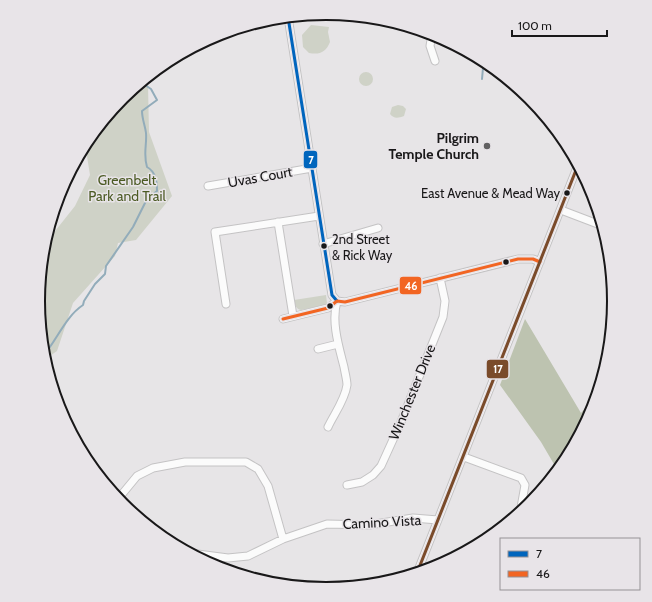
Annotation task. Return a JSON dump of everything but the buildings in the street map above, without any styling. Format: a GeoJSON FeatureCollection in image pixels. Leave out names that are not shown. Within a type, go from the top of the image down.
{"type":"FeatureCollection","features":[{"type":"Feature","properties":{"kind":"street"},"geometry":{"type":"LineString","coordinates":[[289,22],[323,244],[332,295],[337,301],[345,302],[518,259],[533,259],[540,262]]}},
{"type":"Feature","properties":{"kind":"street"},"geometry":{"type":"LineString","coordinates":[[431,40],[430,46],[435,62]]}},
{"type":"Feature","properties":{"kind":"street","name":"Uvas Court"},"geometry":{"type":"LineString","coordinates":[[208,186],[312,168]]}},
{"type":"Feature","properties":{"kind":"street"},"geometry":{"type":"LineString","coordinates":[[420,566],[575,172]]}},
{"type":"Feature","properties":{"kind":"street"},"geometry":{"type":"LineString","coordinates":[[561,210],[596,223]]}},
{"type":"Feature","properties":{"kind":"street"},"geometry":{"type":"LineString","coordinates":[[226,304],[215,232],[319,216]]}},
{"type":"Feature","properties":{"kind":"street"},"geometry":{"type":"LineString","coordinates":[[278,222],[293,316]]}},
{"type":"Feature","properties":{"kind":"street"},"geometry":{"type":"LineString","coordinates":[[323,244],[378,228]]}},
{"type":"Feature","properties":{"kind":"street","name":"Winchester Drive"},"geometry":{"type":"LineString","coordinates":[[348,485],[362,482],[374,475],[381,466],[398,428],[443,317],[445,301],[440,278]]}},
{"type":"Feature","properties":{"kind":"street"},"geometry":{"type":"LineString","coordinates":[[283,319],[328,308],[337,301]]}},
{"type":"Feature","properties":{"kind":"street"},"geometry":{"type":"LineString","coordinates":[[328,427],[344,395],[347,384],[336,335],[334,311],[337,301]]}},
{"type":"Feature","properties":{"kind":"street"},"geometry":{"type":"LineString","coordinates":[[318,349],[338,344]]}},
{"type":"Feature","properties":{"kind":"street"},"geometry":{"type":"LineString","coordinates":[[464,457],[521,478],[525,485],[522,503]]}},
{"type":"Feature","properties":{"kind":"street"},"geometry":{"type":"LineString","coordinates":[[122,494],[137,476],[153,468],[185,462],[246,462],[258,469],[268,486],[283,539]]}},
{"type":"Feature","properties":{"kind":"street","name":"Camino Vista"},"geometry":{"type":"LineString","coordinates":[[206,555],[228,558],[248,556],[283,539],[327,524],[369,525],[413,518],[438,520]]}},
{"type":"Feature","properties":{"kind":"green space"},"geometry":{"type":"Polygon","coordinates":[[[311,25],[329,27],[328,32],[330,42],[327,48],[316,54],[309,53],[303,47],[302,35],[311,25]]]}},
{"type":"Feature","properties":{"kind":"green space"},"geometry":{"type":"Polygon","coordinates":[[[366,72],[371,74],[373,79],[371,84],[366,86],[361,84],[359,79],[361,74],[366,72]]]}},
{"type":"Feature","properties":{"kind":"green space","name":"Greenbelt Park and Trail"},"geometry":{"type":"Polygon","coordinates":[[[147,85],[149,132],[172,196],[136,240],[118,243],[115,256],[73,303],[57,351],[50,356],[47,338],[45,301],[47,264],[50,246],[54,233],[75,206],[90,175],[87,154],[92,145],[127,102],[147,85]]]}},
{"type":"Feature","properties":{"kind":"green space"},"geometry":{"type":"Polygon","coordinates":[[[398,105],[403,106],[406,109],[404,116],[398,118],[390,114],[392,107],[398,105]]]}},
{"type":"Feature","properties":{"kind":"green space"},"geometry":{"type":"Polygon","coordinates":[[[326,295],[326,305],[301,310],[298,309],[294,300],[326,295]]]}},
{"type":"Feature","properties":{"kind":"green space"},"geometry":{"type":"Polygon","coordinates":[[[525,319],[581,413],[587,405],[569,442],[554,465],[541,442],[500,385],[525,319]]]}},
{"type":"Feature","properties":{"kind":"waterway"},"geometry":{"type":"LineString","coordinates":[[482,79],[483,68]]}},
{"type":"Feature","properties":{"kind":"waterway"},"geometry":{"type":"LineString","coordinates":[[49,349],[66,322],[83,305],[95,284],[105,274],[106,266],[133,227],[147,199],[157,191],[155,178],[150,169],[147,167],[145,154],[146,133],[142,117],[142,111],[157,100],[151,89],[146,86]]}},
{"type":"Feature","properties":{"kind":"transit line","name":"7"},"geometry":{"type":"LineString","coordinates":[[289,22],[332,295],[337,301]]}},
{"type":"Feature","properties":{"kind":"transit line","name":"17"},"geometry":{"type":"LineString","coordinates":[[420,566],[575,172]]}},
{"type":"Feature","properties":{"kind":"transit line","name":"46"},"geometry":{"type":"LineString","coordinates":[[283,319],[328,308],[337,301],[345,302],[518,259],[533,259],[540,262]]}},
{"type":"Feature","properties":{"kind":"place","name":"Pilgrim Temple Church"},"geometry":{"type":"Point","coordinates":[487,146]}},
{"type":"Feature","properties":{"kind":"place","name":"East Avenue & Mead Way"},"geometry":{"type":"Point","coordinates":[567,193]}},
{"type":"Feature","properties":{"kind":"place","name":"2nd Street & Rick Way"},"geometry":{"type":"Point","coordinates":[324,246]}}]}
